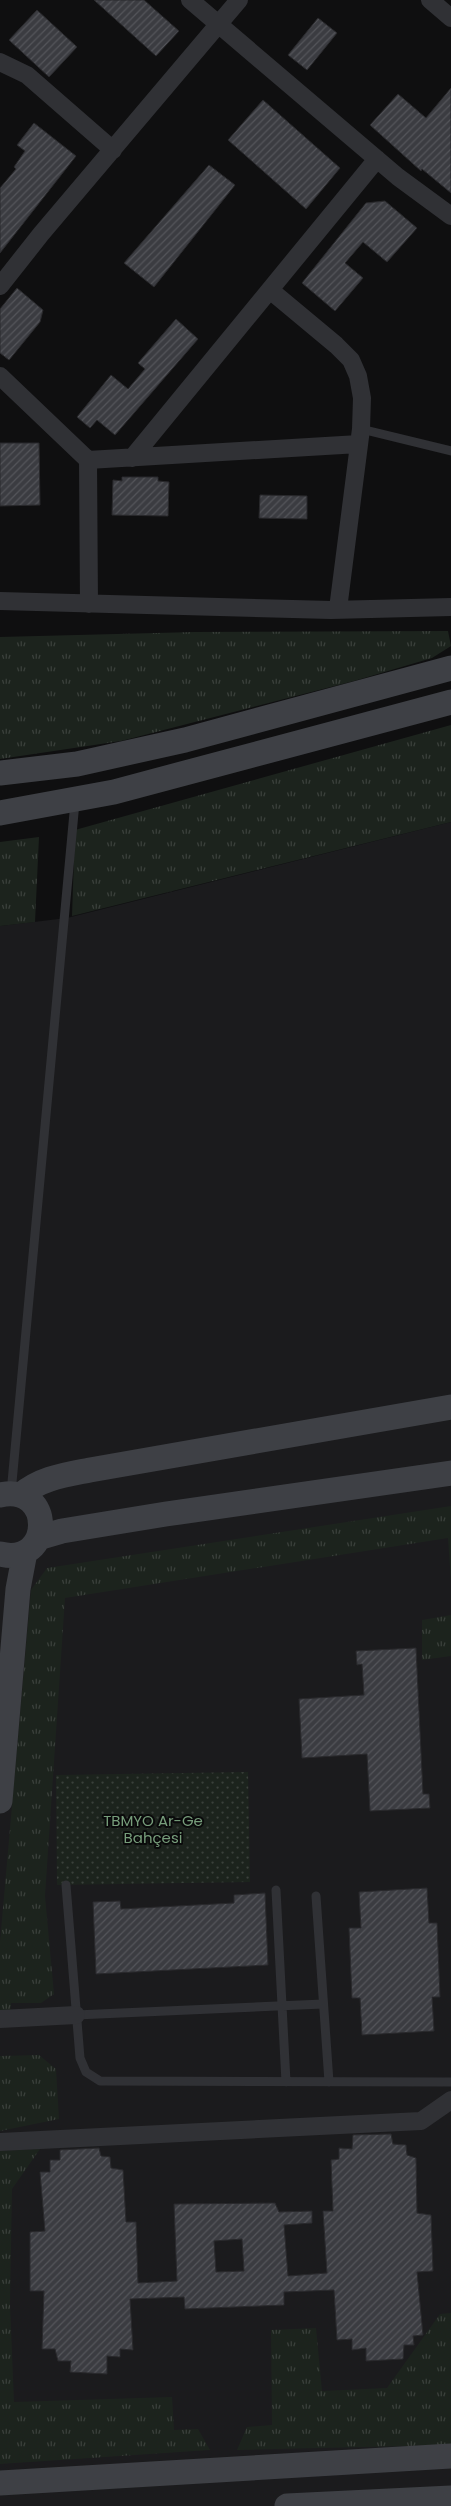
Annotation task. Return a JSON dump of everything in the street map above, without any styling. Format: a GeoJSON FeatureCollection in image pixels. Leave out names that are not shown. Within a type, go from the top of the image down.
{"type":"FeatureCollection","features":[{"type":"Feature","properties":{"kind":"street"},"geometry":{"type":"LineString","coordinates":[[190,0],[377,159],[451,216]]}},
{"type":"Feature","properties":{"kind":"street"},"geometry":{"type":"LineString","coordinates":[[0,286],[239,0]]}},
{"type":"Feature","properties":{"kind":"street"},"geometry":{"type":"LineString","coordinates":[[430,0],[451,18]]}},
{"type":"Feature","properties":{"kind":"street"},"geometry":{"type":"LineString","coordinates":[[0,62],[27,75],[113,150]]}},
{"type":"Feature","properties":{"kind":"street"},"geometry":{"type":"LineString","coordinates":[[132,458],[377,159]]}},
{"type":"Feature","properties":{"kind":"street"},"geometry":{"type":"LineString","coordinates":[[270,290],[336,345],[351,360],[358,376],[362,398],[360,437],[338,609]]}},
{"type":"Feature","properties":{"kind":"street"},"geometry":{"type":"LineString","coordinates":[[0,376],[88,460],[89,604]]}},
{"type":"Feature","properties":{"kind":"street"},"geometry":{"type":"LineString","coordinates":[[88,460],[132,458],[360,437]]}},
{"type":"Feature","properties":{"kind":"street"},"geometry":{"type":"LineString","coordinates":[[0,600],[89,604],[338,609],[451,607]]}},
{"type":"Feature","properties":{"kind":"street"},"geometry":{"type":"LineString","coordinates":[[0,773],[77,764],[185,740],[451,668]]}},
{"type":"Feature","properties":{"kind":"street"},"geometry":{"type":"LineString","coordinates":[[0,813],[114,792],[451,702]]}},
{"type":"Feature","properties":{"kind":"street"},"geometry":{"type":"LineString","coordinates":[[11,1495],[45,1480],[90,1470],[451,1407]]}},
{"type":"Feature","properties":{"kind":"street"},"geometry":{"type":"LineString","coordinates":[[0,1554],[14,1555],[62,1531],[451,1473]]}},
{"type":"Feature","properties":{"kind":"street"},"geometry":{"type":"LineString","coordinates":[[0,1801],[18,1589],[41,1518],[34,1504],[11,1495]]}},
{"type":"Feature","properties":{"kind":"street"},"geometry":{"type":"LineString","coordinates":[[0,2019],[76,2015]]}},
{"type":"Feature","properties":{"kind":"street"},"geometry":{"type":"LineString","coordinates":[[0,2142],[422,2121],[451,2100]]}},
{"type":"Feature","properties":{"kind":"street"},"geometry":{"type":"LineString","coordinates":[[0,2483],[451,2456]]}},
{"type":"Feature","properties":{"kind":"street"},"geometry":{"type":"LineString","coordinates":[[287,2506],[451,2498]]}},
{"type":"Feature","properties":{"kind":"lane"},"geometry":{"type":"LineString","coordinates":[[360,437],[451,451]]}},
{"type":"Feature","properties":{"kind":"lane"},"geometry":{"type":"LineString","coordinates":[[11,1495],[75,799]]}},
{"type":"Feature","properties":{"kind":"lane"},"geometry":{"type":"LineString","coordinates":[[66,1885],[80,2058],[86,2072],[100,2081],[451,2082]]}},
{"type":"Feature","properties":{"kind":"lane"},"geometry":{"type":"LineString","coordinates":[[276,1890],[286,2082]]}},
{"type":"Feature","properties":{"kind":"lane"},"geometry":{"type":"LineString","coordinates":[[316,1896],[329,2082]]}},
{"type":"Feature","properties":{"kind":"lane"},"geometry":{"type":"LineString","coordinates":[[76,2015],[323,2004]]}},
{"type":"Feature","properties":{"kind":"shaded area"},"geometry":{"type":"Polygon","coordinates":[[[451,822],[451,2506],[0,2506],[0,926],[67,918],[451,822]]]}},
{"type":"Feature","properties":{"kind":"green space"},"geometry":{"type":"Polygon","coordinates":[[[448,631],[451,646],[432,658],[354,681],[121,741],[0,759],[0,637],[195,632],[448,631]]]}},
{"type":"Feature","properties":{"kind":"green space"},"geometry":{"type":"Polygon","coordinates":[[[451,725],[451,822],[72,916],[75,830],[451,725]]]}},
{"type":"Feature","properties":{"kind":"green space"},"geometry":{"type":"Polygon","coordinates":[[[39,837],[35,922],[0,926],[0,842],[39,837]]]}},
{"type":"Feature","properties":{"kind":"green space"},"geometry":{"type":"Polygon","coordinates":[[[451,1506],[451,1582],[448,1538],[65,1598],[45,1896],[54,1994],[41,2003],[11,2003],[10,2015],[0,2014],[0,1942],[31,1590],[47,1568],[451,1506]]]}},
{"type":"Feature","properties":{"kind":"green space"},"geometry":{"type":"Polygon","coordinates":[[[451,1615],[451,1656],[422,1660],[422,1620],[451,1615]]]}},
{"type":"Feature","properties":{"kind":"green space","name":"TBMYO Ar-Ge Bahçesi"},"geometry":{"type":"Polygon","coordinates":[[[248,1772],[250,1882],[57,1885],[56,1775],[248,1772]]]}},
{"type":"Feature","properties":{"kind":"green space"},"geometry":{"type":"Polygon","coordinates":[[[39,2055],[56,2069],[59,2119],[0,2131],[0,2056],[39,2055]]]}},
{"type":"Feature","properties":{"kind":"green space"},"geometry":{"type":"Polygon","coordinates":[[[40,2149],[12,2189],[10,2304],[14,2402],[172,2397],[174,2430],[198,2429],[210,2450],[0,2464],[0,2151],[40,2149]]]}},
{"type":"Feature","properties":{"kind":"green space"},"geometry":{"type":"Polygon","coordinates":[[[451,2313],[451,2445],[237,2450],[247,2427],[272,2425],[271,2330],[316,2328],[322,2391],[387,2388],[440,2314],[451,2313]]]}},
{"type":"Feature","properties":{"kind":"building"},"geometry":{"type":"Polygon","coordinates":[[[94,0],[144,0],[179,31],[156,56],[94,0]]]}},
{"type":"Feature","properties":{"kind":"building"},"geometry":{"type":"Polygon","coordinates":[[[37,10],[77,47],[49,77],[9,40],[37,10]]]}},
{"type":"Feature","properties":{"kind":"building"},"geometry":{"type":"Polygon","coordinates":[[[318,18],[337,33],[307,70],[288,55],[318,18]]]}},
{"type":"Feature","properties":{"kind":"building"},"geometry":{"type":"Polygon","coordinates":[[[451,88],[451,193],[422,169],[421,171],[370,125],[398,94],[426,118],[451,88]]]}},
{"type":"Feature","properties":{"kind":"building"},"geometry":{"type":"Polygon","coordinates":[[[263,100],[340,168],[306,209],[228,140],[263,100]]]}},
{"type":"Feature","properties":{"kind":"building"},"geometry":{"type":"Polygon","coordinates":[[[34,123],[76,156],[0,253],[0,188],[16,169],[14,167],[25,151],[17,145],[34,123]]]}},
{"type":"Feature","properties":{"kind":"building"},"geometry":{"type":"Polygon","coordinates":[[[209,165],[235,185],[154,287],[124,263],[209,165]]]}},
{"type":"Feature","properties":{"kind":"building"},"geometry":{"type":"Polygon","coordinates":[[[385,201],[417,228],[387,262],[363,242],[345,263],[363,278],[335,311],[302,283],[366,203],[385,201]]]}},
{"type":"Feature","properties":{"kind":"building"},"geometry":{"type":"Polygon","coordinates":[[[17,288],[43,310],[40,322],[9,360],[0,353],[0,309],[17,288]]]}},
{"type":"Feature","properties":{"kind":"building"},"geometry":{"type":"Polygon","coordinates":[[[176,319],[198,339],[115,435],[97,420],[90,428],[77,417],[111,375],[128,389],[145,369],[138,363],[176,319]]]}},
{"type":"Feature","properties":{"kind":"building"},"geometry":{"type":"Polygon","coordinates":[[[0,443],[39,443],[40,505],[0,506],[0,443]]]}},
{"type":"Feature","properties":{"kind":"building"},"geometry":{"type":"Polygon","coordinates":[[[122,477],[158,477],[158,481],[169,482],[168,516],[112,515],[113,480],[122,481],[122,477]]]}},
{"type":"Feature","properties":{"kind":"building"},"geometry":{"type":"Polygon","coordinates":[[[260,495],[307,496],[307,519],[259,518],[260,495]]]}},
{"type":"Feature","properties":{"kind":"building"},"geometry":{"type":"Polygon","coordinates":[[[416,1648],[423,1794],[429,1794],[430,1808],[370,1811],[367,1754],[302,1758],[299,1699],[364,1695],[362,1664],[357,1665],[356,1651],[416,1648]]]}},
{"type":"Feature","properties":{"kind":"building"},"geometry":{"type":"Polygon","coordinates":[[[427,1888],[429,1923],[437,1923],[440,1997],[432,1997],[434,2031],[362,2035],[360,1998],[352,1998],[349,1928],[361,1928],[359,1892],[427,1888]]]}},
{"type":"Feature","properties":{"kind":"building"},"geometry":{"type":"Polygon","coordinates":[[[265,1893],[268,1965],[96,1974],[93,1902],[120,1901],[121,1909],[234,1903],[234,1895],[265,1893]]]}},
{"type":"Feature","properties":{"kind":"building"},"geometry":{"type":"Polygon","coordinates":[[[391,2134],[393,2144],[406,2145],[407,2155],[416,2158],[417,2213],[431,2215],[433,2271],[417,2272],[423,2335],[413,2336],[414,2345],[404,2345],[403,2359],[366,2361],[366,2348],[352,2350],[352,2339],[337,2340],[334,2290],[284,2292],[284,2305],[185,2309],[184,2297],[130,2299],[133,2350],[120,2349],[120,2357],[107,2356],[107,2374],[70,2372],[71,2361],[58,2361],[55,2349],[42,2349],[44,2291],[30,2291],[30,2232],[45,2231],[40,2172],[50,2172],[50,2160],[60,2160],[60,2150],[99,2148],[101,2156],[110,2157],[111,2168],[123,2170],[126,2222],[136,2222],[138,2283],[177,2281],[174,2204],[275,2203],[279,2212],[312,2211],[312,2223],[284,2225],[288,2276],[327,2273],[323,2211],[333,2211],[331,2160],[339,2159],[339,2148],[352,2149],[353,2135],[391,2134]],[[242,2239],[214,2241],[216,2272],[244,2271],[242,2239]]]}}]}
